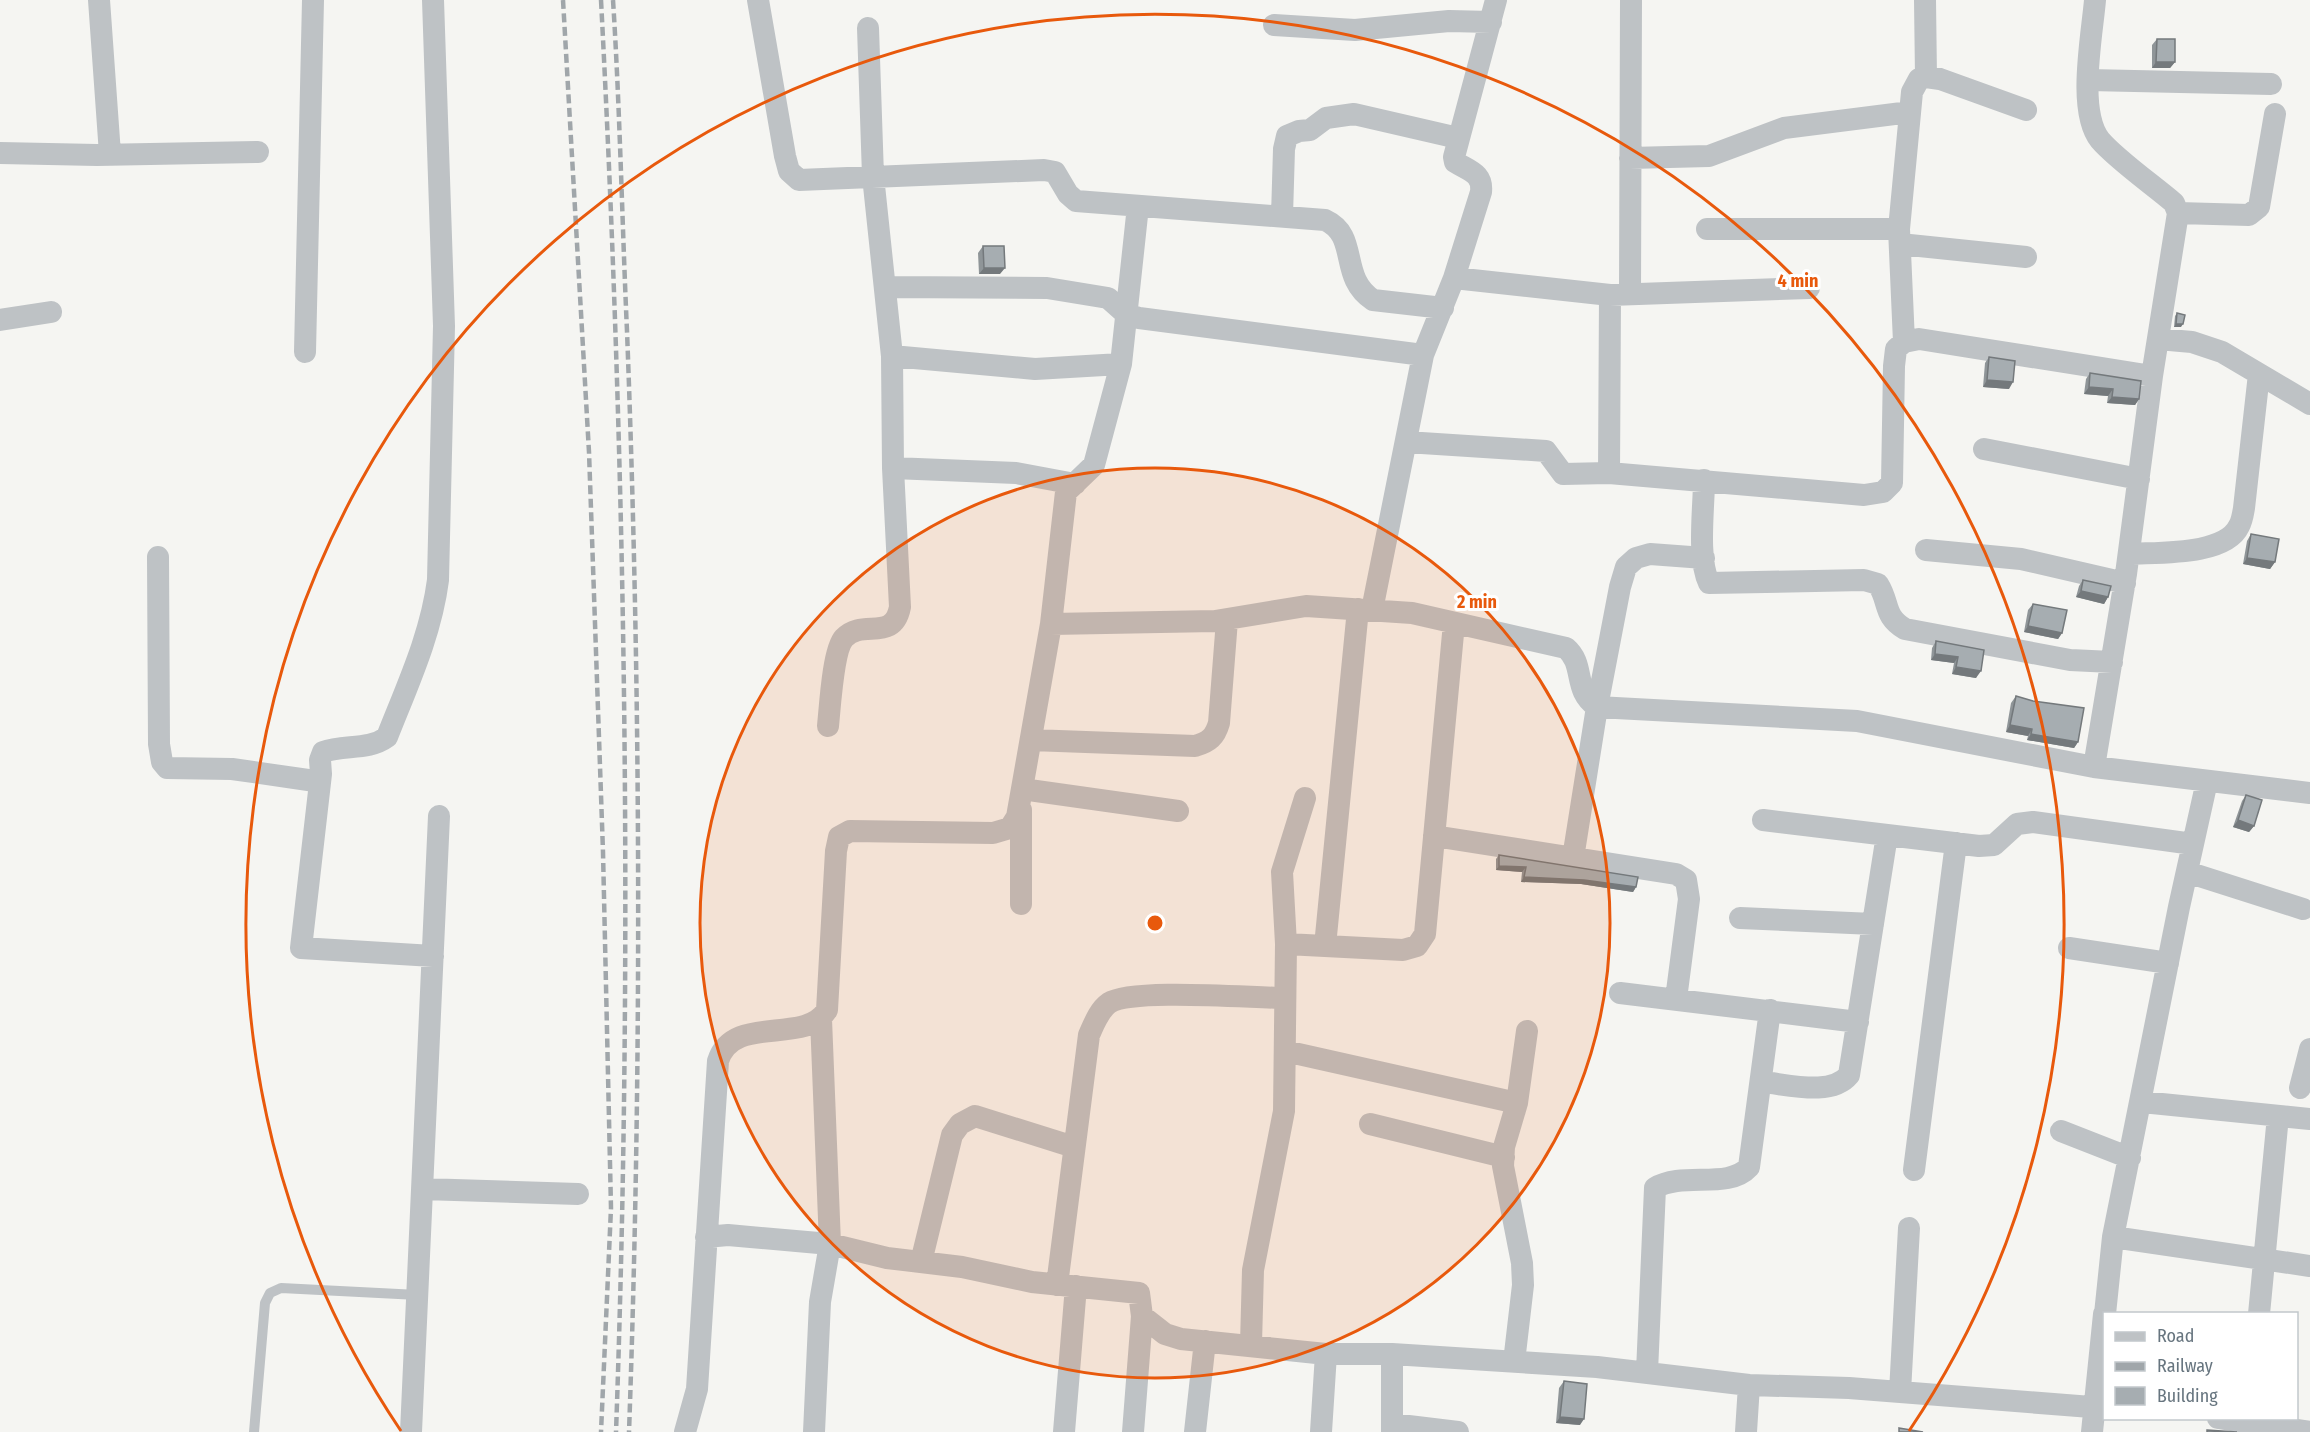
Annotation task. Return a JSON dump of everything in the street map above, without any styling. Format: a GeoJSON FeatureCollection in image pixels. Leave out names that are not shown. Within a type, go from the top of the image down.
{"type":"FeatureCollection","features":[{"type":"Feature","properties":{"kind":"street"},"geometry":{"type":"LineString","coordinates":[[99,0],[110,154]]}},
{"type":"Feature","properties":{"kind":"street"},"geometry":{"type":"LineString","coordinates":[[305,352],[313,0]]}},
{"type":"Feature","properties":{"kind":"street"},"geometry":{"type":"LineString","coordinates":[[432,0],[444,326],[438,580],[434,611],[387,737],[378,744],[338,746],[322,752],[301,948],[433,956]]}},
{"type":"Feature","properties":{"kind":"street"},"geometry":{"type":"LineString","coordinates":[[758,0],[789,171],[799,180],[1044,170],[1055,172],[1068,194],[1076,201],[1325,219],[1337,225],[1345,239],[1357,286],[1373,300],[1443,308]]}},
{"type":"Feature","properties":{"kind":"street"},"geometry":{"type":"LineString","coordinates":[[1325,946],[1365,610],[1406,442],[1423,355],[1454,278],[1482,182],[1479,176],[1455,162],[1458,138],[1496,0]]}},
{"type":"Feature","properties":{"kind":"street"},"geometry":{"type":"LineString","coordinates":[[1609,473],[1630,158],[1630,0]]}},
{"type":"Feature","properties":{"kind":"street"},"geometry":{"type":"LineString","coordinates":[[1925,0],[1926,77]]}},
{"type":"Feature","properties":{"kind":"street"},"geometry":{"type":"LineString","coordinates":[[2094,767],[2125,583],[2152,376],[2178,213],[2174,202],[2100,139],[2092,122],[2087,102],[2095,0]]}},
{"type":"Feature","properties":{"kind":"street"},"geometry":{"type":"LineString","coordinates":[[1274,25],[1355,30],[1449,21],[1491,22]]}},
{"type":"Feature","properties":{"kind":"street"},"geometry":{"type":"LineString","coordinates":[[828,726],[838,652],[843,638],[854,631],[891,626],[898,618],[900,607],[893,468],[892,356],[873,176],[868,28]]}},
{"type":"Feature","properties":{"kind":"street"},"geometry":{"type":"LineString","coordinates":[[1904,342],[1899,236],[1912,92],[1919,79],[1926,77],[1940,79],[2026,110]]}},
{"type":"Feature","properties":{"kind":"street"},"geometry":{"type":"LineString","coordinates":[[2089,80],[2271,84]]}},
{"type":"Feature","properties":{"kind":"street"},"geometry":{"type":"LineString","coordinates":[[1630,158],[1709,156],[1784,128],[1910,112]]}},
{"type":"Feature","properties":{"kind":"street"},"geometry":{"type":"LineString","coordinates":[[1282,216],[1284,149],[1287,136],[1299,131],[1310,130],[1326,118],[1354,114],[1458,138]]}},
{"type":"Feature","properties":{"kind":"street"},"geometry":{"type":"LineString","coordinates":[[2178,213],[2249,215],[2259,207],[2275,114]]}},
{"type":"Feature","properties":{"kind":"street"},"geometry":{"type":"LineString","coordinates":[[0,153],[258,152]]}},
{"type":"Feature","properties":{"kind":"street"},"geometry":{"type":"LineString","coordinates":[[814,1432],[820,1302],[830,1244],[821,1019],[827,1010],[830,995],[836,851],[839,837],[850,831],[864,830],[993,832],[1010,828],[1017,817],[1051,624],[1066,492],[1094,465],[1121,364],[1138,206]]}},
{"type":"Feature","properties":{"kind":"street"},"geometry":{"type":"LineString","coordinates":[[1707,230],[1899,236],[2026,257]]}},
{"type":"Feature","properties":{"kind":"street"},"geometry":{"type":"LineString","coordinates":[[1454,278],[1620,295],[1809,288]]}},
{"type":"Feature","properties":{"kind":"street"},"geometry":{"type":"LineString","coordinates":[[885,287],[1047,288],[1108,298],[1126,313],[1139,318],[1423,355]]}},
{"type":"Feature","properties":{"kind":"street"},"geometry":{"type":"LineString","coordinates":[[0,320],[51,312]]}},
{"type":"Feature","properties":{"kind":"street"},"geometry":{"type":"LineString","coordinates":[[1406,442],[1546,451],[1563,474],[1609,473],[1864,495],[1883,492],[1892,483],[1894,366],[1896,349],[1904,342],[1919,339],[2152,376]]}},
{"type":"Feature","properties":{"kind":"street"},"geometry":{"type":"LineString","coordinates":[[2158,339],[2208,346],[2310,404]]}},
{"type":"Feature","properties":{"kind":"street"},"geometry":{"type":"LineString","coordinates":[[892,356],[1035,369],[1121,364]]}},
{"type":"Feature","properties":{"kind":"street"},"geometry":{"type":"LineString","coordinates":[[2129,554],[2207,548],[2223,541],[2239,528],[2244,508],[2259,374]]}},
{"type":"Feature","properties":{"kind":"street"},"geometry":{"type":"LineString","coordinates":[[1984,449],[2139,479]]}},
{"type":"Feature","properties":{"kind":"street"},"geometry":{"type":"LineString","coordinates":[[893,468],[1016,473],[1076,484]]}},
{"type":"Feature","properties":{"kind":"street"},"geometry":{"type":"LineString","coordinates":[[1704,480],[1704,558],[1705,573],[1709,583],[1864,580],[1878,584],[1885,595],[1886,608],[1893,622],[1905,628],[2070,660],[2112,662]]}},
{"type":"Feature","properties":{"kind":"street"},"geometry":{"type":"LineString","coordinates":[[1926,550],[2022,559],[2125,583]]}},
{"type":"Feature","properties":{"kind":"street"},"geometry":{"type":"LineString","coordinates":[[1573,858],[1597,707],[1620,587],[1626,567],[1636,558],[1650,554],[1704,558]]}},
{"type":"Feature","properties":{"kind":"street"},"geometry":{"type":"LineString","coordinates":[[158,557],[159,744],[162,762],[167,768],[175,769],[232,769],[315,781],[321,774]]}},
{"type":"Feature","properties":{"kind":"street"},"geometry":{"type":"LineString","coordinates":[[1051,624],[1227,620],[1306,606],[1412,613],[1566,648],[1575,656],[1583,694],[1597,707],[1857,722],[2094,767],[2310,794]]}},
{"type":"Feature","properties":{"kind":"street"},"geometry":{"type":"LineString","coordinates":[[1031,740],[1195,746],[1207,743],[1216,735],[1219,723],[1227,620]]}},
{"type":"Feature","properties":{"kind":"street"},"geometry":{"type":"LineString","coordinates":[[1286,944],[1403,950],[1417,946],[1425,934],[1454,623]]}},
{"type":"Feature","properties":{"kind":"street"},"geometry":{"type":"LineString","coordinates":[[2104,1312],[2113,1237],[2207,782]]}},
{"type":"Feature","properties":{"kind":"street"},"geometry":{"type":"LineString","coordinates":[[1022,795],[1178,811]]}},
{"type":"Feature","properties":{"kind":"street"},"geometry":{"type":"LineString","coordinates":[[1022,795],[1022,904]]}},
{"type":"Feature","properties":{"kind":"street"},"geometry":{"type":"LineString","coordinates":[[1251,1344],[1253,1270],[1284,1111],[1286,944],[1282,872],[1305,798]]}},
{"type":"Feature","properties":{"kind":"street"},"geometry":{"type":"LineString","coordinates":[[411,1432],[439,816]]}},
{"type":"Feature","properties":{"kind":"street"},"geometry":{"type":"LineString","coordinates":[[1763,820],[1956,843],[1994,844],[2017,824],[2033,822],[2193,844]]}},
{"type":"Feature","properties":{"kind":"street"},"geometry":{"type":"LineString","coordinates":[[1762,1082],[1828,1087],[1842,1083],[1849,1075],[1887,835]]}},
{"type":"Feature","properties":{"kind":"street"},"geometry":{"type":"LineString","coordinates":[[1434,836],[1676,874],[1686,880],[1689,899],[1676,999]]}},
{"type":"Feature","properties":{"kind":"street"},"geometry":{"type":"LineString","coordinates":[[1914,1170],[1956,843]]}},
{"type":"Feature","properties":{"kind":"street"},"geometry":{"type":"LineString","coordinates":[[2187,872],[2303,909]]}},
{"type":"Feature","properties":{"kind":"street"},"geometry":{"type":"LineString","coordinates":[[1740,918],[1873,924]]}},
{"type":"Feature","properties":{"kind":"street"},"geometry":{"type":"LineString","coordinates":[[2069,948],[2168,963]]}},
{"type":"Feature","properties":{"kind":"street"},"geometry":{"type":"LineString","coordinates":[[1620,993],[1858,1022]]}},
{"type":"Feature","properties":{"kind":"street"},"geometry":{"type":"LineString","coordinates":[[1064,1432],[1066,1286],[1074,1148],[1089,1035],[1096,1018],[1108,1004],[1124,997],[1285,998]]}},
{"type":"Feature","properties":{"kind":"street"},"geometry":{"type":"LineString","coordinates":[[1647,1372],[1655,1188],[1678,1179],[1727,1178],[1742,1174],[1749,1167],[1770,1010]]}},
{"type":"Feature","properties":{"kind":"street"},"geometry":{"type":"LineString","coordinates":[[685,1432],[697,1389],[718,1061],[729,1041],[821,1019]]}},
{"type":"Feature","properties":{"kind":"street"},"geometry":{"type":"LineString","coordinates":[[1514,1362],[1523,1285],[1504,1157],[1517,1103],[1527,1031]]}},
{"type":"Feature","properties":{"kind":"street"},"geometry":{"type":"LineString","coordinates":[[2300,1088],[2310,1049]]}},
{"type":"Feature","properties":{"kind":"street"},"geometry":{"type":"LineString","coordinates":[[1285,1051],[1517,1103]]}},
{"type":"Feature","properties":{"kind":"street"},"geometry":{"type":"LineString","coordinates":[[2142,1102],[2310,1119]]}},
{"type":"Feature","properties":{"kind":"street"},"geometry":{"type":"LineString","coordinates":[[921,1262],[952,1135],[960,1124],[975,1116],[1074,1148]]}},
{"type":"Feature","properties":{"kind":"street"},"geometry":{"type":"LineString","coordinates":[[2259,1312],[2278,1116]]}},
{"type":"Feature","properties":{"kind":"street"},"geometry":{"type":"LineString","coordinates":[[1370,1124],[1504,1157]]}},
{"type":"Feature","properties":{"kind":"street"},"geometry":{"type":"LineString","coordinates":[[2061,1131],[2130,1158]]}},
{"type":"Feature","properties":{"kind":"street"},"geometry":{"type":"LineString","coordinates":[[423,1189],[578,1194]]}},
{"type":"Feature","properties":{"kind":"street"},"geometry":{"type":"LineString","coordinates":[[1900,1392],[1910,1228]]}},
{"type":"Feature","properties":{"kind":"street"},"geometry":{"type":"LineString","coordinates":[[705,1237],[728,1235],[830,1244],[887,1258],[1066,1286],[1139,1293],[1142,1316],[1133,1432]]}},
{"type":"Feature","properties":{"kind":"street"},"geometry":{"type":"LineString","coordinates":[[2113,1237],[2310,1266]]}},
{"type":"Feature","properties":{"kind":"street"},"geometry":{"type":"LineString","coordinates":[[1142,1316],[1165,1334],[1181,1339],[1251,1344],[1326,1354],[1392,1354],[1514,1362],[1647,1372],[1749,1385],[1900,1392],[2100,1408]]}},
{"type":"Feature","properties":{"kind":"street"},"geometry":{"type":"LineString","coordinates":[[2092,1432],[2100,1408],[2103,1338]]}},
{"type":"Feature","properties":{"kind":"street"},"geometry":{"type":"LineString","coordinates":[[1195,1432],[1205,1341]]}},
{"type":"Feature","properties":{"kind":"street"},"geometry":{"type":"LineString","coordinates":[[1321,1432],[1326,1354]]}},
{"type":"Feature","properties":{"kind":"street"},"geometry":{"type":"LineString","coordinates":[[1392,1354],[1392,1428],[1458,1432]]}},
{"type":"Feature","properties":{"kind":"street"},"geometry":{"type":"LineString","coordinates":[[1746,1432],[1749,1385]]}},
{"type":"Feature","properties":{"kind":"street"},"geometry":{"type":"LineString","coordinates":[[2235,1420],[2252,1421],[2301,1431]]}},
{"type":"Feature","properties":{"kind":"lane"},"geometry":{"type":"LineString","coordinates":[[254,1432],[265,1303],[270,1293],[280,1288],[292,1288],[418,1295]]}},
{"type":"Feature","properties":{"kind":"building"},"geometry":{"type":"Polygon","coordinates":[[[2157,39],[2175,39],[2175,62],[2156,62],[2157,39]]]}},
{"type":"Feature","properties":{"kind":"building"},"geometry":{"type":"Polygon","coordinates":[[[983,246],[1004,246],[1005,268],[984,268],[983,246]]]}},
{"type":"Feature","properties":{"kind":"building"},"geometry":{"type":"Polygon","coordinates":[[[2177,313],[2185,315],[2183,324],[2176,324],[2177,313]]]}},
{"type":"Feature","properties":{"kind":"building"},"geometry":{"type":"Polygon","coordinates":[[[1989,357],[2015,361],[2013,382],[1987,380],[1989,357]]]}},
{"type":"Feature","properties":{"kind":"building"},"geometry":{"type":"Polygon","coordinates":[[[2090,373],[2141,381],[2139,399],[2112,397],[2113,389],[2089,387],[2090,373]]]}},
{"type":"Feature","properties":{"kind":"building"},"geometry":{"type":"Polygon","coordinates":[[[2251,534],[2279,539],[2275,562],[2247,558],[2251,534]]]}},
{"type":"Feature","properties":{"kind":"building"},"geometry":{"type":"Polygon","coordinates":[[[2083,580],[2111,586],[2108,597],[2081,591],[2083,580]]]}},
{"type":"Feature","properties":{"kind":"building"},"geometry":{"type":"Polygon","coordinates":[[[2033,604],[2067,610],[2062,633],[2028,626],[2033,604]]]}},
{"type":"Feature","properties":{"kind":"building"},"geometry":{"type":"Polygon","coordinates":[[[1936,641],[1984,650],[1981,671],[1956,667],[1958,657],[1935,654],[1936,641]]]}},
{"type":"Feature","properties":{"kind":"building"},"geometry":{"type":"Polygon","coordinates":[[[2016,696],[2033,701],[2084,708],[2078,742],[2031,734],[2032,729],[2010,725],[2016,696]]]}},
{"type":"Feature","properties":{"kind":"building"},"geometry":{"type":"Polygon","coordinates":[[[2246,795],[2262,800],[2254,826],[2238,820],[2246,795]]]}},
{"type":"Feature","properties":{"kind":"building"},"geometry":{"type":"Polygon","coordinates":[[[1499,855],[1638,877],[1636,887],[1584,880],[1524,877],[1526,867],[1499,866],[1499,855]]]}},
{"type":"Feature","properties":{"kind":"building"},"geometry":{"type":"Polygon","coordinates":[[[1564,1381],[1587,1384],[1584,1419],[1560,1417],[1564,1381]]]}},
{"type":"Feature","properties":{"kind":"building"},"geometry":{"type":"Polygon","coordinates":[[[1899,1428],[1923,1432],[1899,1432],[1899,1428]]]}},
{"type":"Feature","properties":{"kind":"building"},"geometry":{"type":"Polygon","coordinates":[[[2207,1430],[2237,1432],[2207,1432],[2207,1430]]]}},
{"type":"Feature","properties":{"kind":"railway"},"geometry":{"type":"LineString","coordinates":[[563,0],[589,452],[603,852],[611,1208],[601,1432]]}},
{"type":"Feature","properties":{"kind":"railway"},"geometry":{"type":"LineString","coordinates":[[601,0],[616,358],[624,716],[624,1074],[616,1432]]}},
{"type":"Feature","properties":{"kind":"railway"},"geometry":{"type":"LineString","coordinates":[[613,0],[632,469],[637,744],[638,1019],[629,1432]]}}]}
